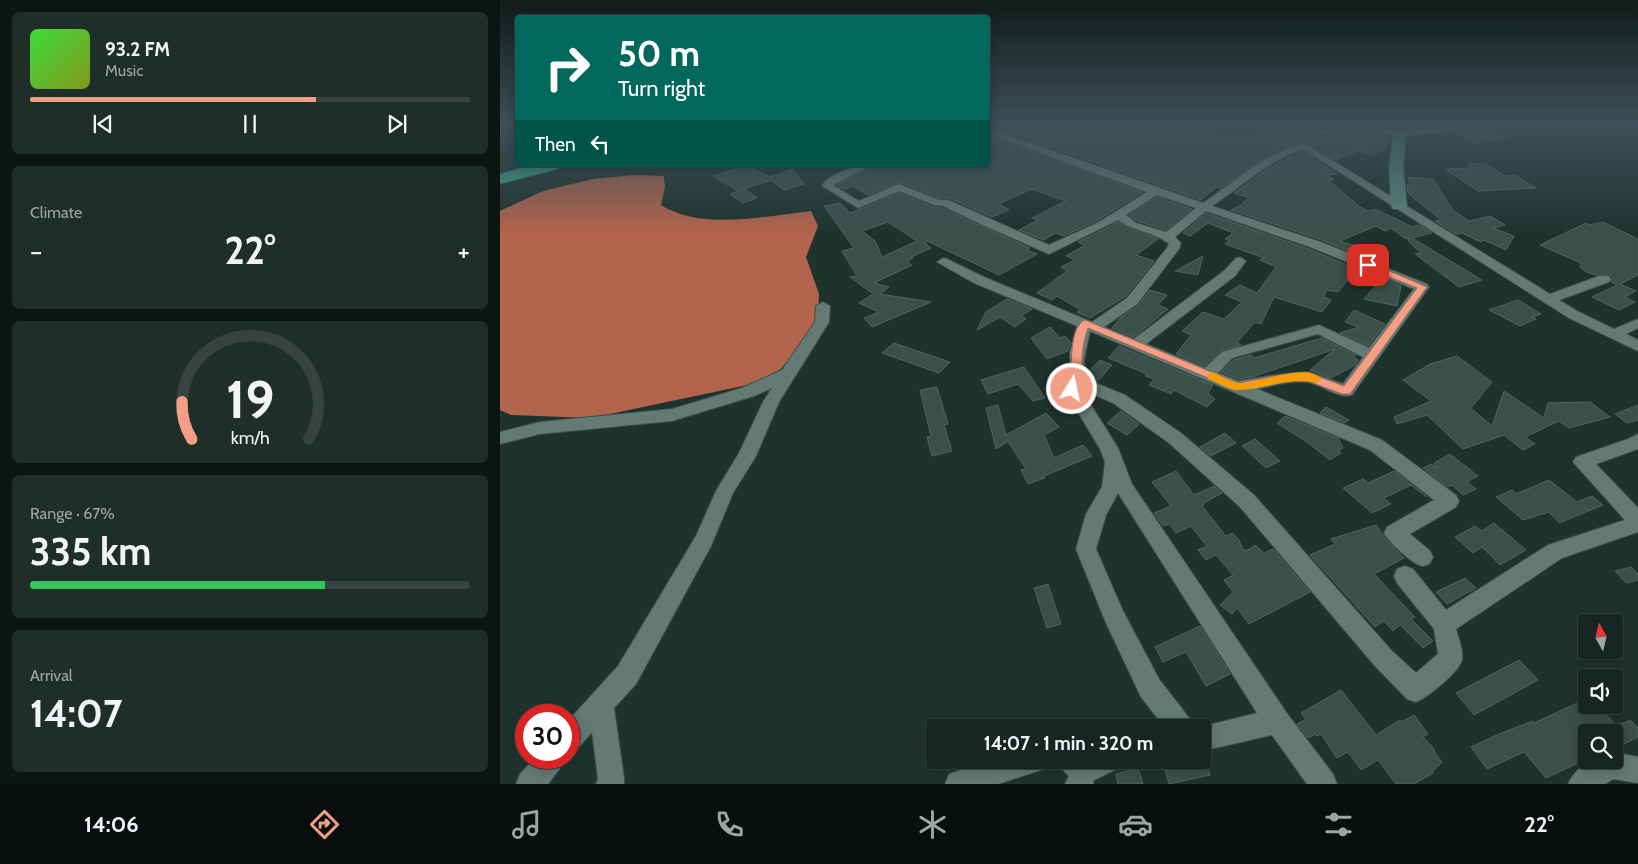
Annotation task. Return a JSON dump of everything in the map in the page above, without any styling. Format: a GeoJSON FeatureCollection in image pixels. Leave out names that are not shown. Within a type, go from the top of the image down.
{"type":"FeatureCollection","features":[{"type":"Feature","properties":{"kind":"highway"},"geometry":{"type":"LineString","coordinates":[[500,170],[515,166]]}},
{"type":"Feature","properties":{"kind":"highway"},"geometry":{"type":"LineString","coordinates":[[500,179],[545,167]]}},
{"type":"Feature","properties":{"kind":"street"},"geometry":{"type":"LineString","coordinates":[[1071,161],[1314,244],[1422,287],[1346,391],[1309,377],[1282,379],[1237,387]]}},
{"type":"Feature","properties":{"kind":"street"},"geometry":{"type":"LineString","coordinates":[[1168,237],[1204,207],[1269,161]]}},
{"type":"Feature","properties":{"kind":"street"},"geometry":{"type":"LineString","coordinates":[[1327,161],[1548,299],[1638,346]]}},
{"type":"Feature","properties":{"kind":"street"},"geometry":{"type":"LineString","coordinates":[[1397,161],[1400,206]]}},
{"type":"Feature","properties":{"kind":"street"},"geometry":{"type":"LineString","coordinates":[[863,167],[829,182],[827,186],[858,205],[899,186],[938,203],[944,202],[1049,250],[1103,224],[1156,191]]}},
{"type":"Feature","properties":{"kind":"street"},"geometry":{"type":"LineString","coordinates":[[1078,382],[1076,370],[1078,342],[1089,325],[1132,301],[1175,243],[1168,237],[1132,225],[1118,215]]}},
{"type":"Feature","properties":{"kind":"street"},"geometry":{"type":"LineString","coordinates":[[1136,344],[1230,272],[1240,261]]}},
{"type":"Feature","properties":{"kind":"street"},"geometry":{"type":"LineString","coordinates":[[944,262],[979,280],[1136,344],[1376,446],[1449,501],[1394,533],[1423,557]]}},
{"type":"Feature","properties":{"kind":"street"},"geometry":{"type":"LineString","coordinates":[[1548,299],[1604,279]]}},
{"type":"Feature","properties":{"kind":"street"},"geometry":{"type":"LineString","coordinates":[[580,727],[627,675],[677,589],[704,540],[725,491],[747,456],[771,402],[822,322],[823,306]]}},
{"type":"Feature","properties":{"kind":"street"},"geometry":{"type":"LineString","coordinates":[[1614,334],[1638,323]]}},
{"type":"Feature","properties":{"kind":"street"},"geometry":{"type":"LineString","coordinates":[[1212,370],[1227,355],[1319,330],[1372,356]]}},
{"type":"Feature","properties":{"kind":"street"},"geometry":{"type":"LineString","coordinates":[[500,438],[540,428],[672,415],[748,392],[788,374]]}},
{"type":"Feature","properties":{"kind":"street"},"geometry":{"type":"LineString","coordinates":[[1078,382],[1072,389],[1096,425],[1115,461],[1129,495],[1277,721],[1322,784]]}},
{"type":"Feature","properties":{"kind":"street"},"geometry":{"type":"LineString","coordinates":[[1078,382],[1119,399],[1175,438],[1247,501],[1383,658],[1416,690],[1451,658],[1444,624],[1405,576]]}},
{"type":"Feature","properties":{"kind":"street"},"geometry":{"type":"LineString","coordinates":[[1444,624],[1555,552],[1638,523],[1582,462],[1634,444],[1638,440]]}},
{"type":"Feature","properties":{"kind":"street"},"geometry":{"type":"LineString","coordinates":[[1115,461],[1111,488],[1096,514],[1086,549],[1114,616],[1150,688],[1174,719]]}},
{"type":"Feature","properties":{"kind":"street"},"geometry":{"type":"LineString","coordinates":[[601,704],[611,778],[610,784]]}},
{"type":"Feature","properties":{"kind":"street"},"geometry":{"type":"LineString","coordinates":[[1211,736],[1277,721]]}},
{"type":"Feature","properties":{"kind":"street"},"geometry":{"type":"LineString","coordinates":[[1582,784],[1610,765],[1638,770]]}},
{"type":"Feature","properties":{"kind":"street"},"geometry":{"type":"LineString","coordinates":[[530,784],[543,769]]}},
{"type":"Feature","properties":{"kind":"street"},"geometry":{"type":"LineString","coordinates":[[959,784],[1003,769]]}},
{"type":"Feature","properties":{"kind":"shaded area"},"geometry":{"type":"Polygon","coordinates":[[[634,175],[664,176],[665,187],[661,205],[677,213],[695,218],[734,220],[811,211],[818,226],[806,257],[819,294],[818,326],[771,380],[591,418],[511,415],[500,410],[500,211],[543,191],[593,179],[634,175]]]}},
{"type":"Feature","properties":{"kind":"building"},"geometry":{"type":"Polygon","coordinates":[[[990,161],[1056,161],[1143,192],[1098,220],[1064,236],[1056,233],[1043,240],[1019,230],[1038,220],[1032,218],[1066,201],[1032,189],[999,204],[1009,210],[992,217],[949,198],[939,198],[900,182],[868,195],[853,186],[845,189],[837,185],[870,167],[990,167],[990,161]]]}},
{"type":"Feature","properties":{"kind":"building"},"geometry":{"type":"Polygon","coordinates":[[[1088,161],[1261,161],[1220,189],[1216,187],[1201,200],[1088,161]]]}},
{"type":"Feature","properties":{"kind":"building"},"geometry":{"type":"Polygon","coordinates":[[[1283,161],[1317,161],[1337,174],[1326,175],[1334,180],[1329,181],[1360,207],[1368,211],[1375,209],[1413,227],[1419,225],[1432,233],[1412,238],[1482,280],[1459,287],[1415,254],[1421,253],[1408,241],[1410,238],[1406,239],[1391,228],[1385,231],[1376,226],[1340,241],[1370,251],[1365,258],[1319,239],[1231,210],[1245,203],[1243,202],[1250,198],[1234,193],[1268,168],[1283,161]]]}},
{"type":"Feature","properties":{"kind":"building"},"geometry":{"type":"Polygon","coordinates":[[[1484,163],[1505,176],[1515,175],[1536,188],[1478,191],[1445,169],[1469,168],[1469,164],[1484,163]]]}},
{"type":"Feature","properties":{"kind":"building"},"geometry":{"type":"Polygon","coordinates":[[[740,167],[750,167],[770,177],[793,169],[804,184],[784,190],[771,180],[738,191],[713,176],[740,167]]]}},
{"type":"Feature","properties":{"kind":"building"},"geometry":{"type":"Polygon","coordinates":[[[1408,177],[1433,179],[1453,210],[1469,221],[1490,216],[1505,225],[1493,228],[1514,236],[1506,250],[1484,240],[1481,242],[1462,233],[1456,234],[1435,221],[1441,220],[1408,193],[1407,185],[1410,185],[1408,177]]]}},
{"type":"Feature","properties":{"kind":"building"},"geometry":{"type":"Polygon","coordinates":[[[745,189],[757,198],[743,203],[730,194],[745,189]]]}},
{"type":"Feature","properties":{"kind":"building"},"geometry":{"type":"Polygon","coordinates":[[[899,193],[933,207],[942,208],[1030,248],[1027,250],[1037,254],[999,275],[927,241],[925,243],[931,248],[911,257],[913,258],[907,261],[912,265],[874,283],[889,287],[880,294],[931,302],[872,327],[864,318],[879,312],[859,303],[873,294],[850,277],[857,276],[842,251],[854,248],[824,206],[840,203],[850,213],[899,193]],[[888,222],[862,231],[875,241],[882,257],[917,241],[888,222]]]}},
{"type":"Feature","properties":{"kind":"building"},"geometry":{"type":"Polygon","coordinates":[[[1157,197],[1192,209],[1166,230],[1137,221],[1129,215],[1157,197]]]}},
{"type":"Feature","properties":{"kind":"building"},"geometry":{"type":"Polygon","coordinates":[[[1206,213],[1309,249],[1357,269],[1338,292],[1326,290],[1324,297],[1331,300],[1322,312],[1274,297],[1261,324],[1255,322],[1237,342],[1241,345],[1221,351],[1205,366],[1176,354],[1191,335],[1182,331],[1203,312],[1224,319],[1242,302],[1225,295],[1240,285],[1257,293],[1276,267],[1260,260],[1264,258],[1225,244],[1230,241],[1225,239],[1233,233],[1208,223],[1190,236],[1183,233],[1206,213]]]}},
{"type":"Feature","properties":{"kind":"building"},"geometry":{"type":"Polygon","coordinates":[[[1118,222],[1158,239],[1136,255],[1154,261],[1126,296],[1090,318],[1077,312],[1081,310],[1057,296],[1052,300],[1037,293],[1067,271],[1061,267],[1075,260],[1066,256],[1085,245],[1078,242],[1118,222]]]}},
{"type":"Feature","properties":{"kind":"building"},"geometry":{"type":"Polygon","coordinates":[[[1603,222],[1638,239],[1638,275],[1620,284],[1636,291],[1625,297],[1635,302],[1619,310],[1592,297],[1617,285],[1611,282],[1613,278],[1611,275],[1596,275],[1587,272],[1581,268],[1581,263],[1540,245],[1586,223],[1589,225],[1603,222]]]}},
{"type":"Feature","properties":{"kind":"building"},"geometry":{"type":"Polygon","coordinates":[[[1203,256],[1198,275],[1175,271],[1203,256]]]}},
{"type":"Feature","properties":{"kind":"building"},"geometry":{"type":"Polygon","coordinates":[[[1382,278],[1401,286],[1397,306],[1364,299],[1382,278]]]}},
{"type":"Feature","properties":{"kind":"building"},"geometry":{"type":"Polygon","coordinates":[[[1150,290],[1167,295],[1158,305],[1168,309],[1134,337],[1112,328],[1120,318],[1138,305],[1150,290]]]}},
{"type":"Feature","properties":{"kind":"building"},"geometry":{"type":"Polygon","coordinates":[[[1007,299],[1032,309],[1021,316],[1026,319],[1015,327],[1000,317],[977,330],[986,312],[1007,299]]]}},
{"type":"Feature","properties":{"kind":"building"},"geometry":{"type":"Polygon","coordinates":[[[1518,300],[1541,314],[1532,317],[1536,319],[1520,326],[1489,310],[1518,300]]]}},
{"type":"Feature","properties":{"kind":"building"},"geometry":{"type":"Polygon","coordinates":[[[1354,310],[1385,324],[1368,346],[1340,333],[1359,327],[1345,322],[1354,310]]]}},
{"type":"Feature","properties":{"kind":"building"},"geometry":{"type":"Polygon","coordinates":[[[1050,327],[1060,338],[1065,336],[1071,342],[1068,351],[1047,359],[1031,338],[1050,327]]]}},
{"type":"Feature","properties":{"kind":"building"},"geometry":{"type":"Polygon","coordinates":[[[1322,338],[1356,355],[1353,357],[1358,360],[1355,365],[1331,378],[1310,370],[1335,349],[1252,377],[1238,379],[1221,372],[1233,360],[1251,355],[1254,358],[1322,338]]]}},
{"type":"Feature","properties":{"kind":"building"},"geometry":{"type":"Polygon","coordinates":[[[894,343],[950,362],[939,373],[882,353],[894,343]]]}},
{"type":"Feature","properties":{"kind":"building"},"geometry":{"type":"Polygon","coordinates":[[[1119,346],[1213,385],[1208,393],[1215,399],[1207,407],[1174,390],[1171,394],[1149,385],[1154,379],[1145,376],[1147,374],[1108,358],[1119,346]]]}},
{"type":"Feature","properties":{"kind":"building"},"geometry":{"type":"Polygon","coordinates":[[[1457,356],[1492,382],[1471,408],[1492,426],[1504,391],[1544,418],[1548,403],[1590,402],[1610,417],[1569,428],[1559,421],[1525,437],[1535,444],[1523,450],[1504,435],[1463,449],[1427,415],[1397,424],[1394,417],[1431,401],[1403,380],[1430,364],[1457,356]]]}},
{"type":"Feature","properties":{"kind":"building"},"geometry":{"type":"Polygon","coordinates":[[[1100,360],[1112,365],[1097,382],[1088,378],[1087,373],[1100,360]]]}},
{"type":"Feature","properties":{"kind":"building"},"geometry":{"type":"Polygon","coordinates":[[[1024,367],[1045,398],[1033,401],[1018,384],[988,394],[981,380],[1024,367]]]}},
{"type":"Feature","properties":{"kind":"building"},"geometry":{"type":"Polygon","coordinates":[[[937,387],[948,424],[944,425],[952,451],[932,456],[927,437],[931,436],[920,390],[937,387]]]}},
{"type":"Feature","properties":{"kind":"building"},"geometry":{"type":"Polygon","coordinates":[[[998,405],[1006,435],[1046,413],[1059,427],[1044,435],[1054,458],[1083,445],[1092,456],[1028,484],[1021,470],[1026,469],[1007,440],[1007,442],[996,449],[986,408],[998,405]]]}},
{"type":"Feature","properties":{"kind":"building"},"geometry":{"type":"Polygon","coordinates":[[[1638,405],[1638,420],[1627,423],[1615,414],[1638,405]]]}},
{"type":"Feature","properties":{"kind":"building"},"geometry":{"type":"Polygon","coordinates":[[[1326,407],[1349,420],[1345,423],[1320,413],[1326,407]]]}},
{"type":"Feature","properties":{"kind":"building"},"geometry":{"type":"Polygon","coordinates":[[[1121,411],[1139,424],[1127,435],[1107,423],[1121,411]]]}},
{"type":"Feature","properties":{"kind":"building"},"geometry":{"type":"Polygon","coordinates":[[[1285,416],[1338,438],[1343,448],[1338,451],[1341,453],[1330,460],[1307,442],[1277,423],[1285,416]]]}},
{"type":"Feature","properties":{"kind":"building"},"geometry":{"type":"Polygon","coordinates":[[[1225,433],[1236,443],[1211,456],[1200,447],[1225,433]]]}},
{"type":"Feature","properties":{"kind":"building"},"geometry":{"type":"Polygon","coordinates":[[[1255,439],[1280,461],[1266,468],[1242,446],[1255,439]]]}},
{"type":"Feature","properties":{"kind":"building"},"geometry":{"type":"Polygon","coordinates":[[[1450,454],[1478,476],[1467,482],[1476,489],[1463,495],[1452,485],[1448,487],[1423,468],[1431,464],[1438,468],[1434,463],[1450,454]]]}},
{"type":"Feature","properties":{"kind":"building"},"geometry":{"type":"Polygon","coordinates":[[[1176,471],[1194,495],[1214,486],[1222,493],[1202,506],[1226,536],[1233,533],[1239,540],[1243,550],[1248,550],[1255,545],[1264,553],[1273,549],[1310,592],[1249,624],[1237,608],[1232,614],[1220,605],[1233,592],[1224,580],[1233,575],[1216,555],[1206,560],[1198,550],[1207,546],[1191,526],[1176,533],[1169,524],[1163,526],[1154,513],[1171,506],[1152,482],[1176,471]]]}},
{"type":"Feature","properties":{"kind":"building"},"geometry":{"type":"Polygon","coordinates":[[[1394,471],[1427,497],[1411,485],[1384,498],[1391,504],[1372,513],[1343,488],[1363,479],[1368,483],[1394,471]]]}},
{"type":"Feature","properties":{"kind":"building"},"geometry":{"type":"Polygon","coordinates":[[[1549,480],[1577,502],[1592,496],[1603,505],[1559,523],[1549,512],[1523,520],[1496,497],[1512,490],[1516,494],[1549,480]]]}},
{"type":"Feature","properties":{"kind":"building"},"geometry":{"type":"Polygon","coordinates":[[[1494,523],[1526,550],[1500,565],[1482,547],[1473,553],[1455,537],[1475,526],[1482,531],[1494,523]]]}},
{"type":"Feature","properties":{"kind":"building"},"geometry":{"type":"Polygon","coordinates":[[[1376,525],[1385,538],[1404,558],[1374,574],[1415,617],[1411,619],[1433,641],[1423,648],[1400,625],[1393,631],[1384,621],[1375,627],[1310,555],[1335,544],[1331,539],[1376,525]]]}},
{"type":"Feature","properties":{"kind":"building"},"geometry":{"type":"Polygon","coordinates":[[[1631,567],[1638,574],[1638,580],[1626,583],[1615,571],[1631,567]]]}},
{"type":"Feature","properties":{"kind":"building"},"geometry":{"type":"Polygon","coordinates":[[[1465,578],[1476,588],[1447,604],[1436,592],[1465,578]]]}},
{"type":"Feature","properties":{"kind":"building"},"geometry":{"type":"Polygon","coordinates":[[[1048,584],[1061,624],[1047,628],[1034,588],[1048,584]]]}},
{"type":"Feature","properties":{"kind":"building"},"geometry":{"type":"Polygon","coordinates":[[[1200,626],[1230,674],[1206,686],[1186,652],[1163,662],[1155,647],[1200,626]]]}},
{"type":"Feature","properties":{"kind":"building"},"geometry":{"type":"Polygon","coordinates":[[[1519,660],[1538,680],[1474,715],[1456,693],[1519,660]]]}},
{"type":"Feature","properties":{"kind":"building"},"geometry":{"type":"Polygon","coordinates":[[[1341,690],[1376,735],[1400,720],[1401,722],[1414,715],[1428,734],[1423,737],[1442,762],[1433,773],[1414,784],[1396,784],[1378,760],[1361,770],[1348,752],[1337,758],[1321,734],[1308,738],[1297,724],[1306,719],[1301,713],[1341,690]]]}},
{"type":"Feature","properties":{"kind":"building"},"geometry":{"type":"Polygon","coordinates":[[[1578,703],[1578,714],[1606,714],[1615,724],[1578,724],[1578,763],[1546,778],[1524,752],[1487,769],[1471,747],[1533,721],[1534,723],[1578,703]]]}},
{"type":"Feature","properties":{"kind":"building"},"geometry":{"type":"Polygon","coordinates":[[[1630,720],[1638,728],[1638,737],[1623,744],[1623,724],[1621,724],[1630,720]]]}},
{"type":"Feature","properties":{"kind":"building"},"geometry":{"type":"Polygon","coordinates":[[[1138,769],[1143,784],[1118,784],[1116,774],[1138,769]]]}},
{"type":"Feature","properties":{"kind":"building"},"geometry":{"type":"Polygon","coordinates":[[[1165,769],[1208,769],[1210,775],[1169,784],[1165,769]]]}},
{"type":"Feature","properties":{"kind":"slow traffic"},"geometry":{"type":"LineString","coordinates":[[1212,376],[1237,387],[1282,379],[1309,377],[1316,379]]}},
{"type":"Feature","properties":{"kind":"route"},"geometry":{"type":"LineString","coordinates":[[1072,389],[1078,382],[1076,370],[1078,342],[1085,323],[1237,387],[1282,379],[1309,377],[1346,391],[1422,287],[1368,265]]}}]}
